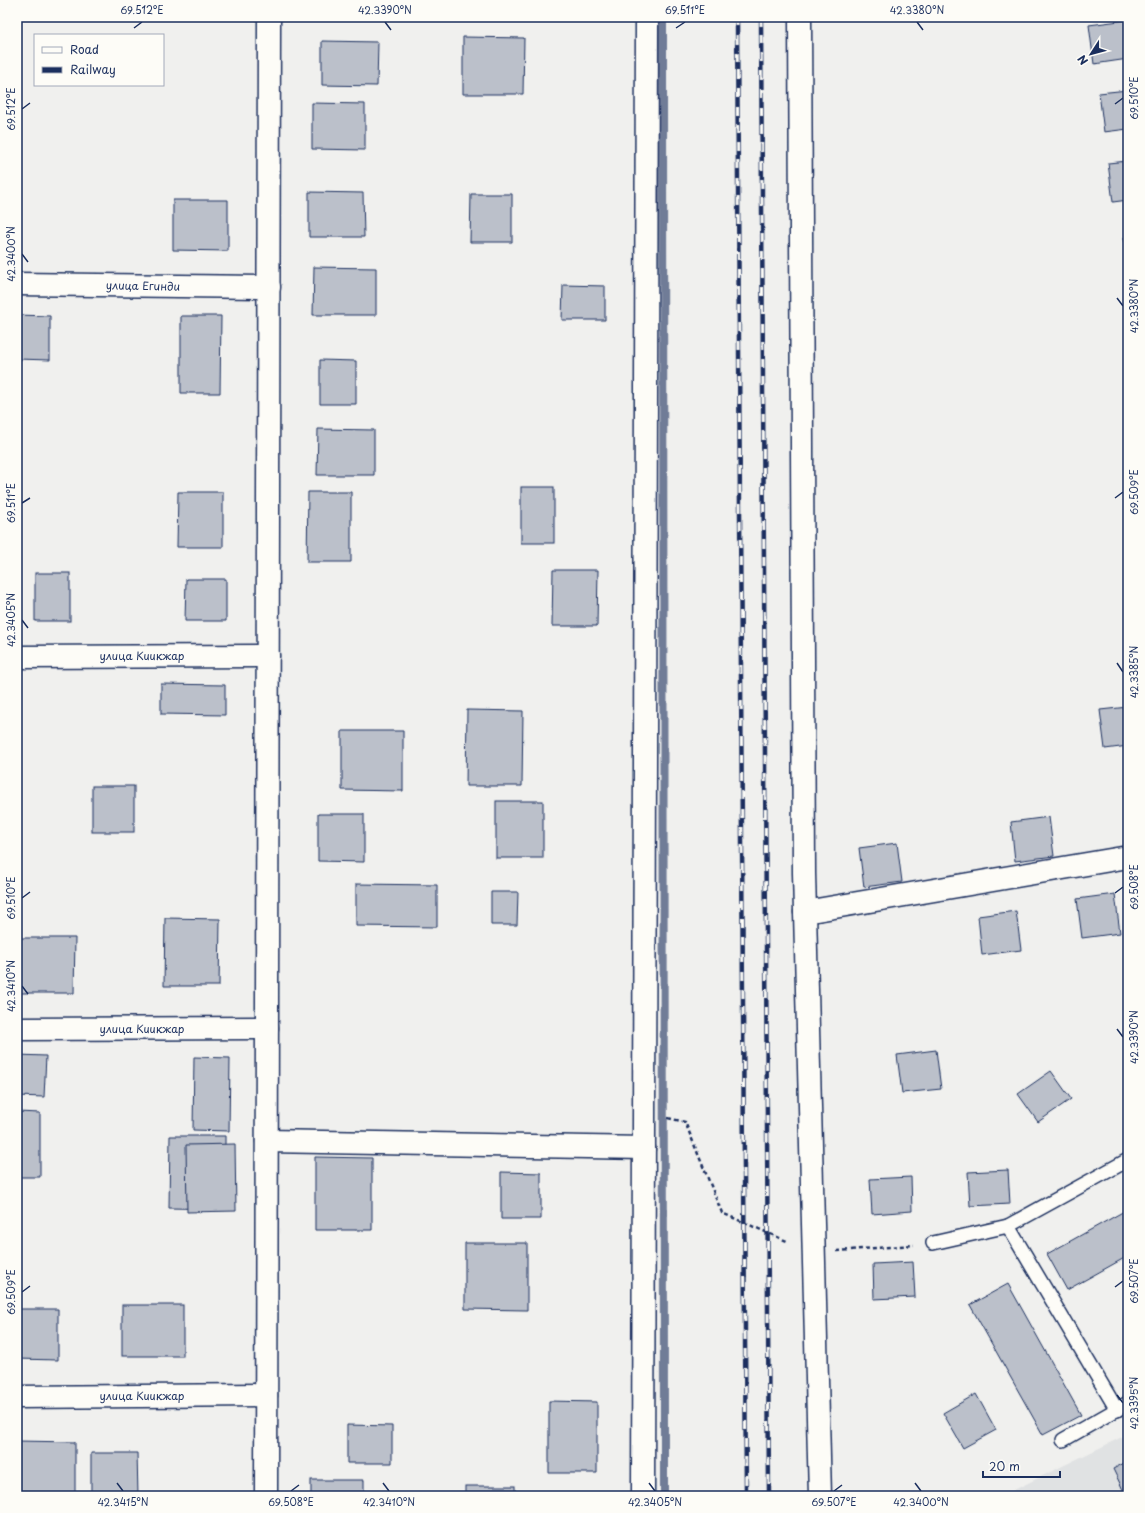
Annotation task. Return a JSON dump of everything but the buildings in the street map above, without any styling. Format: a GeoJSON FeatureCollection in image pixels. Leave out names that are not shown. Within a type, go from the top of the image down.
{"type":"FeatureCollection","features":[{"type":"Feature","properties":{"kind":"street"},"geometry":{"type":"LineString","coordinates":[[266,1496],[269,17]]}},
{"type":"Feature","properties":{"kind":"street"},"geometry":{"type":"LineString","coordinates":[[643,1496],[647,17]]}},
{"type":"Feature","properties":{"kind":"street"},"geometry":{"type":"LineString","coordinates":[[800,17],[805,912],[820,1496]]}},
{"type":"Feature","properties":{"kind":"street","name":"улица Егинди"},"geometry":{"type":"LineString","coordinates":[[17,284],[269,288]]}},
{"type":"Feature","properties":{"kind":"street","name":"улица Киикжар"},"geometry":{"type":"LineString","coordinates":[[17,657],[268,656]]}},
{"type":"Feature","properties":{"kind":"street"},"geometry":{"type":"LineString","coordinates":[[805,912],[1128,857]]}},
{"type":"Feature","properties":{"kind":"street","name":"улица Киикжар"},"geometry":{"type":"LineString","coordinates":[[17,1029],[267,1028]]}},
{"type":"Feature","properties":{"kind":"street"},"geometry":{"type":"LineString","coordinates":[[267,1141],[644,1148]]}},
{"type":"Feature","properties":{"kind":"street","name":"улица Киикжар"},"geometry":{"type":"LineString","coordinates":[[17,1397],[266,1395]]}},
{"type":"Feature","properties":{"kind":"lane"},"geometry":{"type":"LineString","coordinates":[[932,1243],[1008,1226],[1128,1160]]}},
{"type":"Feature","properties":{"kind":"lane"},"geometry":{"type":"LineString","coordinates":[[1008,1226],[1116,1410]]}},
{"type":"Feature","properties":{"kind":"lane"},"geometry":{"type":"LineString","coordinates":[[1063,1440],[1128,1403]]}},
{"type":"Feature","properties":{"kind":"path"},"geometry":{"type":"LineString","coordinates":[[644,1113],[685,1122],[722,1213],[814,1253],[932,1243]]}},
{"type":"Feature","properties":{"kind":"shaded area"},"geometry":{"type":"Polygon","coordinates":[[[1128,1434],[1128,1496],[1002,1496],[1034,1480],[1128,1434]]]}},
{"type":"Feature","properties":{"kind":"waterway"},"geometry":{"type":"LineString","coordinates":[[663,17],[664,1496]]}},
{"type":"Feature","properties":{"kind":"railway"},"geometry":{"type":"LineString","coordinates":[[737,17],[746,1496]]}},
{"type":"Feature","properties":{"kind":"railway"},"geometry":{"type":"LineString","coordinates":[[761,17],[769,1496]]}}]}
